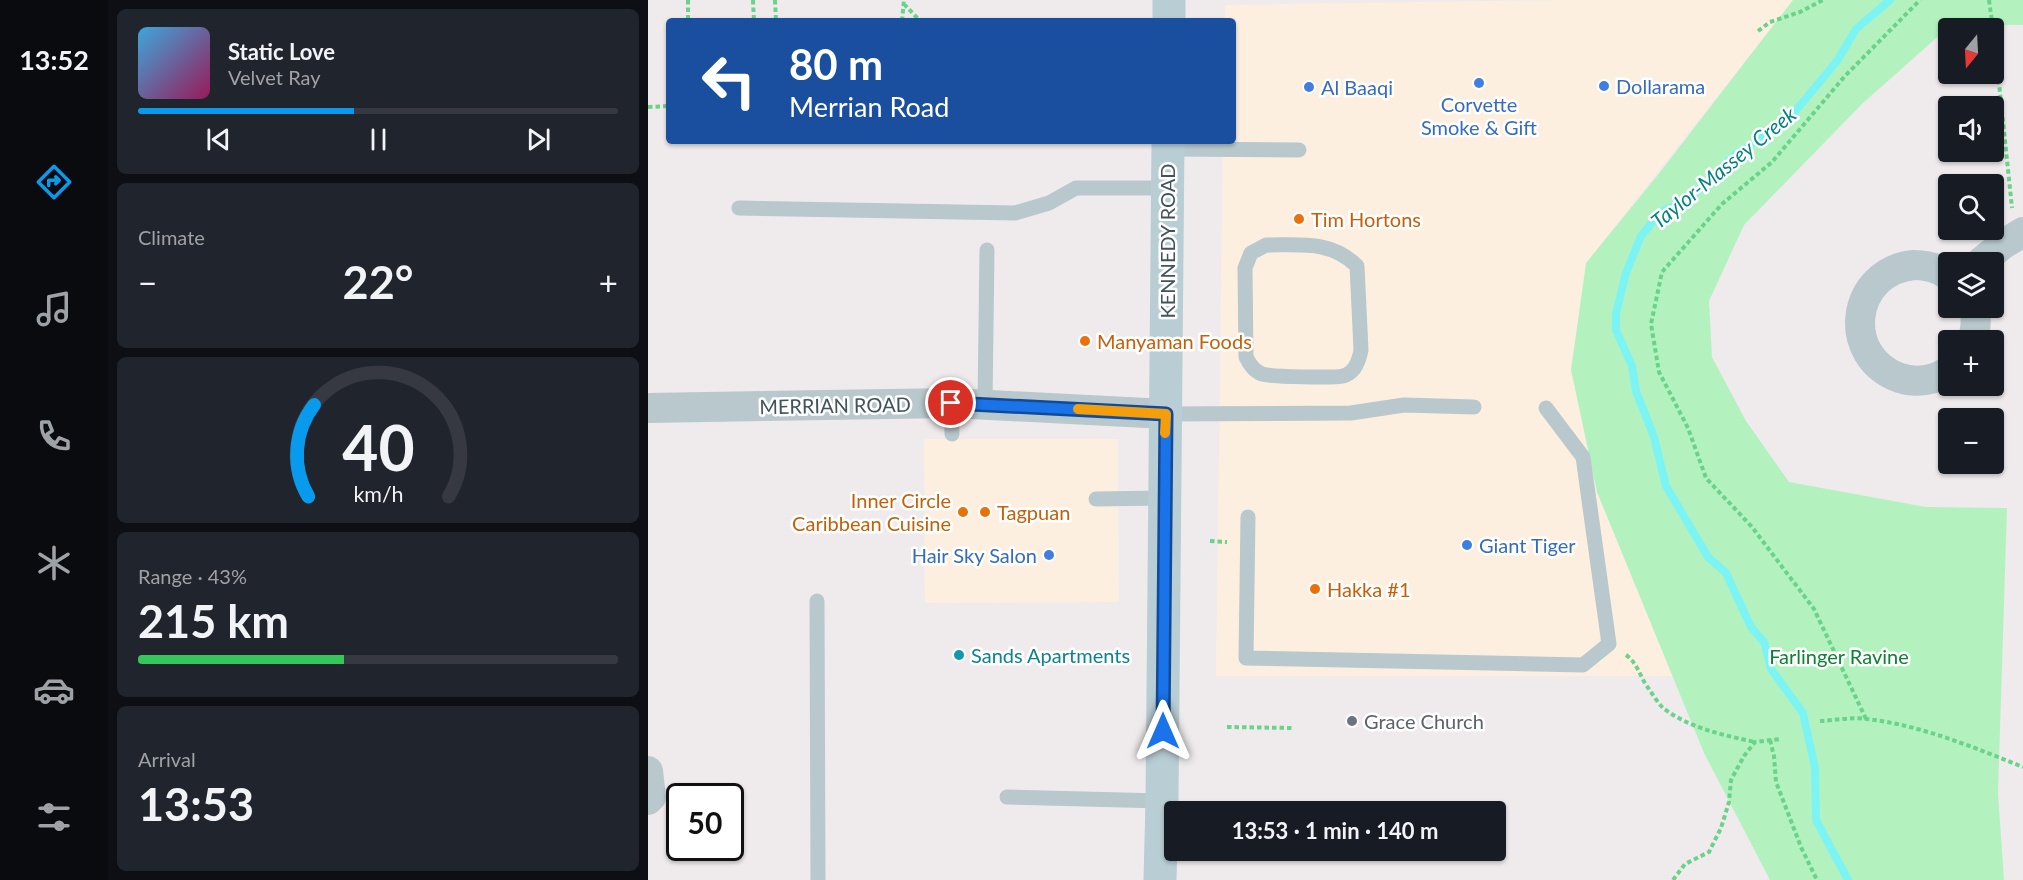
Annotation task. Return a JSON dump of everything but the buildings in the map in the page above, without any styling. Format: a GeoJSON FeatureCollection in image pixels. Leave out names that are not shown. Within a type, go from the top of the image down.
{"type":"FeatureCollection","features":[{"type":"Feature","properties":{"kind":"main road"},"geometry":{"type":"LineString","coordinates":[[1169,0],[1169,18]]}},
{"type":"Feature","properties":{"kind":"main road","name":"KENNEDY ROAD"},"geometry":{"type":"LineString","coordinates":[[1164,840],[1162,801],[1168,145]]}},
{"type":"Feature","properties":{"kind":"street"},"geometry":{"type":"LineString","coordinates":[[1995,252],[2022,232]]}},
{"type":"Feature","properties":{"kind":"street"},"geometry":{"type":"LineString","coordinates":[[1938,269],[1922,265],[1902,266],[1884,275],[1870,289],[1861,307],[1859,326],[1864,346],[1875,363],[1889,374],[1907,380],[1926,380],[1938,376]]}},
{"type":"Feature","properties":{"kind":"street","name":"MERRIAN ROAD"},"geometry":{"type":"LineString","coordinates":[[648,408],[951,403],[1166,414]]}},
{"type":"Feature","properties":{"kind":"street"},"geometry":{"type":"LineString","coordinates":[[648,771],[651,797],[648,800]]}},
{"type":"Feature","properties":{"kind":"lane"},"geometry":{"type":"LineString","coordinates":[[1168,145],[1299,150]]}},
{"type":"Feature","properties":{"kind":"lane"},"geometry":{"type":"LineString","coordinates":[[739,208],[1015,213],[1049,203],[1076,188],[1167,188]]}},
{"type":"Feature","properties":{"kind":"lane"},"geometry":{"type":"LineString","coordinates":[[1266,245],[1319,246],[1346,255],[1357,266],[1361,350],[1359,362],[1353,369],[1344,376],[1275,377],[1263,375],[1252,368],[1246,357],[1245,268],[1251,253],[1266,245]]}},
{"type":"Feature","properties":{"kind":"lane"},"geometry":{"type":"LineString","coordinates":[[985,404],[987,250]]}},
{"type":"Feature","properties":{"kind":"lane"},"geometry":{"type":"LineString","coordinates":[[951,403],[952,434]]}},
{"type":"Feature","properties":{"kind":"lane"},"geometry":{"type":"LineString","coordinates":[[1166,414],[1350,413],[1404,405],[1474,407]]}},
{"type":"Feature","properties":{"kind":"lane"},"geometry":{"type":"LineString","coordinates":[[1248,517],[1246,658],[1583,665],[1609,644],[1583,457],[1546,408]]}},
{"type":"Feature","properties":{"kind":"lane"},"geometry":{"type":"LineString","coordinates":[[1096,499],[1164,498]]}},
{"type":"Feature","properties":{"kind":"lane"},"geometry":{"type":"LineString","coordinates":[[817,601],[818,880]]}},
{"type":"Feature","properties":{"kind":"lane"},"geometry":{"type":"LineString","coordinates":[[1007,797],[1162,801]]}},
{"type":"Feature","properties":{"kind":"path"},"geometry":{"type":"LineString","coordinates":[[688,0],[688,18]]}},
{"type":"Feature","properties":{"kind":"path"},"geometry":{"type":"LineString","coordinates":[[753,0],[754,18]]}},
{"type":"Feature","properties":{"kind":"path"},"geometry":{"type":"LineString","coordinates":[[776,0],[776,18]]}},
{"type":"Feature","properties":{"kind":"path"},"geometry":{"type":"LineString","coordinates":[[1758,31],[1770,22],[1800,12],[1823,0]]}},
{"type":"Feature","properties":{"kind":"path"},"geometry":{"type":"LineString","coordinates":[[1866,719],[1814,609],[1752,527],[1706,478],[1688,428],[1659,372],[1651,324],[1662,272],[1722,204],[1772,162],[1845,76],[1920,0]]}},
{"type":"Feature","properties":{"kind":"path"},"geometry":{"type":"LineString","coordinates":[[1989,0],[1992,18]]}},
{"type":"Feature","properties":{"kind":"path"},"geometry":{"type":"LineString","coordinates":[[902,18],[904,2]]}},
{"type":"Feature","properties":{"kind":"path"},"geometry":{"type":"LineString","coordinates":[[904,2],[917,18]]}},
{"type":"Feature","properties":{"kind":"path"},"geometry":{"type":"LineString","coordinates":[[1999,84],[2012,208],[2022,232]]}},
{"type":"Feature","properties":{"kind":"path"},"geometry":{"type":"LineString","coordinates":[[648,107],[666,106]]}},
{"type":"Feature","properties":{"kind":"path"},"geometry":{"type":"LineString","coordinates":[[1609,644],[1633,660],[1645,684],[1662,707],[1693,725],[1723,736],[1755,742],[1780,739]]}},
{"type":"Feature","properties":{"kind":"path"},"geometry":{"type":"LineString","coordinates":[[1820,721],[1866,719],[1907,727],[1964,744],[2023,767]]}},
{"type":"Feature","properties":{"kind":"path"},"geometry":{"type":"LineString","coordinates":[[1227,727],[1293,728]]}},
{"type":"Feature","properties":{"kind":"path"},"geometry":{"type":"LineString","coordinates":[[1770,740],[1776,782],[1801,847],[1817,880]]}},
{"type":"Feature","properties":{"kind":"path"},"geometry":{"type":"LineString","coordinates":[[1673,880],[1685,864],[1709,852],[1721,828],[1729,802],[1731,780],[1744,756],[1755,742]]}},
{"type":"Feature","properties":{"kind":"shaded area"},"geometry":{"type":"Polygon","coordinates":[[[1567,0],[1793,0],[1586,263],[1597,492],[1673,676],[1216,676],[1223,144],[1236,144],[1236,18],[1225,18],[1225,5],[1567,0]]]}},
{"type":"Feature","properties":{"kind":"shaded area"},"geometry":{"type":"Polygon","coordinates":[[[924,439],[1118,439],[1119,602],[925,603],[924,439]]]}},
{"type":"Feature","properties":{"kind":"green space","name":"Farlinger Ravine"},"geometry":{"type":"Polygon","coordinates":[[[1793,0],[2023,0],[2023,25],[2004,25],[2004,18],[1938,18],[1938,36],[1862,104],[1744,225],[1709,301],[1712,357],[1746,421],[1789,482],[1926,507],[2007,508],[1998,793],[2004,880],[1770,880],[1704,753],[1597,492],[1571,370],[1586,263],[1657,176],[1793,0]]]}},
{"type":"Feature","properties":{"kind":"waterway","name":"Taylor-Massey Creek"},"geometry":{"type":"LineString","coordinates":[[1848,880],[1816,820],[1815,768],[1803,713],[1771,669],[1764,642],[1751,627],[1726,573],[1708,557],[1666,486],[1654,437],[1636,391],[1632,366],[1616,330],[1616,314],[1626,273],[1641,236],[1660,213],[1693,195],[1736,154],[1788,120],[1837,61],[1856,29],[1890,0]]}},
{"type":"Feature","properties":{"kind":"slow traffic"},"geometry":{"type":"LineString","coordinates":[[1078,409],[1166,414],[1165,433]]}},
{"type":"Feature","properties":{"kind":"place","name":"Corvette Smoke & Gift"},"geometry":{"type":"Point","coordinates":[1479,83]}},
{"type":"Feature","properties":{"kind":"place","name":"Dollarama"},"geometry":{"type":"Point","coordinates":[1604,86]}},
{"type":"Feature","properties":{"kind":"place","name":"Al Baaqi"},"geometry":{"type":"Point","coordinates":[1309,87]}},
{"type":"Feature","properties":{"kind":"place","name":"Tim Hortons"},"geometry":{"type":"Point","coordinates":[1299,219]}},
{"type":"Feature","properties":{"kind":"place","name":"Manyaman Foods"},"geometry":{"type":"Point","coordinates":[1085,341]}},
{"type":"Feature","properties":{"kind":"place","name":"Inner Circle Caribbean Cuisine"},"geometry":{"type":"Point","coordinates":[963,512]}},
{"type":"Feature","properties":{"kind":"place","name":"Tagpuan"},"geometry":{"type":"Point","coordinates":[985,512]}},
{"type":"Feature","properties":{"kind":"place","name":"Giant Tiger"},"geometry":{"type":"Point","coordinates":[1467,545]}},
{"type":"Feature","properties":{"kind":"place","name":"Hair Sky Salon"},"geometry":{"type":"Point","coordinates":[1049,555]}},
{"type":"Feature","properties":{"kind":"place","name":"Hakka #1"},"geometry":{"type":"Point","coordinates":[1315,589]}},
{"type":"Feature","properties":{"kind":"place","name":"Sands Apartments"},"geometry":{"type":"Point","coordinates":[959,655]}},
{"type":"Feature","properties":{"kind":"place","name":"Grace Church"},"geometry":{"type":"Point","coordinates":[1352,721]}},
{"type":"Feature","properties":{"kind":"route"},"geometry":{"type":"LineString","coordinates":[[951,403],[1166,414],[1163,731]]}}]}
